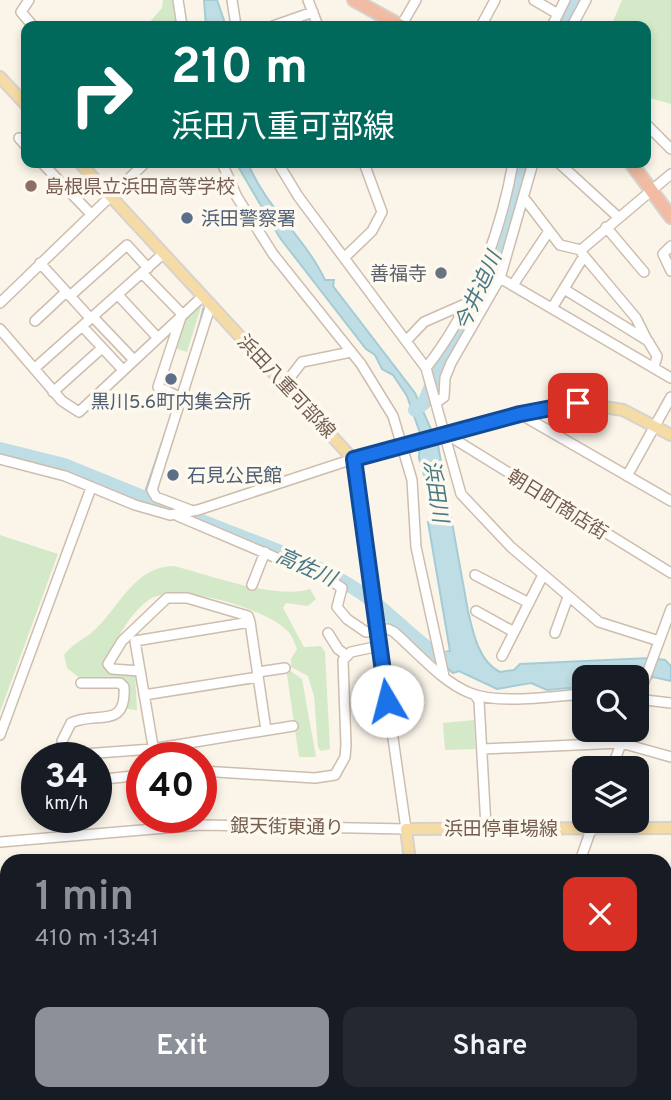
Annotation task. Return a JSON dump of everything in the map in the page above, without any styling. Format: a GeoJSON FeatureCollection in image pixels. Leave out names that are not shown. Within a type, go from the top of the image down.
{"type":"FeatureCollection","features":[{"type":"Feature","properties":{"kind":"highway"},"geometry":{"type":"LineString","coordinates":[[354,0],[392,21]]}},
{"type":"Feature","properties":{"kind":"highway"},"geometry":{"type":"LineString","coordinates":[[635,168],[654,190],[671,217]]}},
{"type":"Feature","properties":{"kind":"main road"},"geometry":{"type":"LineString","coordinates":[[0,77],[21,98]]}},
{"type":"Feature","properties":{"kind":"main road","name":"浜田八重可部線"},"geometry":{"type":"LineString","coordinates":[[85,168],[354,459]]}},
{"type":"Feature","properties":{"kind":"main road"},"geometry":{"type":"LineString","coordinates":[[354,459],[563,404],[597,404],[623,410],[671,435]]}},
{"type":"Feature","properties":{"kind":"main road","name":"浜田停車場線"},"geometry":{"type":"LineString","coordinates":[[406,829],[572,825]]}},
{"type":"Feature","properties":{"kind":"main road","name":"浜田停車場線"},"geometry":{"type":"LineString","coordinates":[[649,827],[671,828]]}},
{"type":"Feature","properties":{"kind":"main road"},"geometry":{"type":"LineString","coordinates":[[406,829],[409,854]]}},
{"type":"Feature","properties":{"kind":"street"},"geometry":{"type":"LineString","coordinates":[[28,21],[20,12],[29,0]]}},
{"type":"Feature","properties":{"kind":"street"},"geometry":{"type":"LineString","coordinates":[[178,0],[181,21]]}},
{"type":"Feature","properties":{"kind":"street"},"geometry":{"type":"LineString","coordinates":[[232,0],[235,21]]}},
{"type":"Feature","properties":{"kind":"street"},"geometry":{"type":"LineString","coordinates":[[308,0],[316,21]]}},
{"type":"Feature","properties":{"kind":"street"},"geometry":{"type":"LineString","coordinates":[[404,21],[416,0]]}},
{"type":"Feature","properties":{"kind":"street"},"geometry":{"type":"LineString","coordinates":[[484,21],[495,0]]}},
{"type":"Feature","properties":{"kind":"street"},"geometry":{"type":"LineString","coordinates":[[534,0],[558,14]]}},
{"type":"Feature","properties":{"kind":"street"},"geometry":{"type":"LineString","coordinates":[[554,21],[565,0]]}},
{"type":"Feature","properties":{"kind":"street"},"geometry":{"type":"LineString","coordinates":[[575,21],[586,0]]}},
{"type":"Feature","properties":{"kind":"street"},"geometry":{"type":"LineString","coordinates":[[289,21],[313,12]]}},
{"type":"Feature","properties":{"kind":"street"},"geometry":{"type":"LineString","coordinates":[[651,129],[671,149]]}},
{"type":"Feature","properties":{"kind":"street"},"geometry":{"type":"LineString","coordinates":[[47,168],[91,214]]}},
{"type":"Feature","properties":{"kind":"street"},"geometry":{"type":"LineString","coordinates":[[0,303],[140,168]]}},
{"type":"Feature","properties":{"kind":"street"},"geometry":{"type":"LineString","coordinates":[[224,168],[237,197],[273,254],[351,352],[389,407],[404,445],[416,516],[416,547],[444,676]]}},
{"type":"Feature","properties":{"kind":"street"},"geometry":{"type":"LineString","coordinates":[[281,168],[298,196],[426,368],[461,494],[511,547],[599,622],[659,641]]}},
{"type":"Feature","properties":{"kind":"street"},"geometry":{"type":"LineString","coordinates":[[344,258],[372,231],[382,212],[366,168]]}},
{"type":"Feature","properties":{"kind":"street"},"geometry":{"type":"LineString","coordinates":[[426,368],[483,271],[512,168]]}},
{"type":"Feature","properties":{"kind":"street"},"geometry":{"type":"LineString","coordinates":[[435,398],[444,397],[445,378],[451,363],[498,277],[532,168]]}},
{"type":"Feature","properties":{"kind":"street"},"geometry":{"type":"LineString","coordinates":[[564,168],[618,217]]}},
{"type":"Feature","properties":{"kind":"street"},"geometry":{"type":"LineString","coordinates":[[552,308],[582,253],[618,217],[671,174]]}},
{"type":"Feature","properties":{"kind":"street"},"geometry":{"type":"LineString","coordinates":[[524,198],[560,245],[582,253],[636,318],[657,356],[654,368]]}},
{"type":"Feature","properties":{"kind":"street"},"geometry":{"type":"LineString","coordinates":[[607,227],[644,272]]}},
{"type":"Feature","properties":{"kind":"street"},"geometry":{"type":"LineString","coordinates":[[513,285],[549,231]]}},
{"type":"Feature","properties":{"kind":"street"},"geometry":{"type":"LineString","coordinates":[[35,321],[127,245],[145,271],[182,314]]}},
{"type":"Feature","properties":{"kind":"street"},"geometry":{"type":"LineString","coordinates":[[671,246],[663,254],[671,271]]}},
{"type":"Feature","properties":{"kind":"street"},"geometry":{"type":"LineString","coordinates":[[35,368],[163,254]]}},
{"type":"Feature","properties":{"kind":"street"},"geometry":{"type":"LineString","coordinates":[[40,263],[134,359]]}},
{"type":"Feature","properties":{"kind":"street"},"geometry":{"type":"LineString","coordinates":[[483,271],[513,285],[671,379]]}},
{"type":"Feature","properties":{"kind":"street"},"geometry":{"type":"LineString","coordinates":[[564,289],[648,341]]}},
{"type":"Feature","properties":{"kind":"street"},"geometry":{"type":"LineString","coordinates":[[118,295],[157,337]]}},
{"type":"Feature","properties":{"kind":"street"},"geometry":{"type":"LineString","coordinates":[[0,329],[53,392],[70,409],[79,412],[182,314],[207,300]]}},
{"type":"Feature","properties":{"kind":"street"},"geometry":{"type":"LineString","coordinates":[[194,511],[156,497],[152,490],[207,300]]}},
{"type":"Feature","properties":{"kind":"street"},"geometry":{"type":"LineString","coordinates":[[406,341],[424,322],[465,304]]}},
{"type":"Feature","properties":{"kind":"street"},"geometry":{"type":"LineString","coordinates":[[179,396],[158,387],[182,314]]}},
{"type":"Feature","properties":{"kind":"street"},"geometry":{"type":"LineString","coordinates":[[82,326],[122,370]]}},
{"type":"Feature","properties":{"kind":"street"},"geometry":{"type":"LineString","coordinates":[[53,392],[102,348]]}},
{"type":"Feature","properties":{"kind":"street"},"geometry":{"type":"LineString","coordinates":[[285,384],[302,362],[351,352]]}},
{"type":"Feature","properties":{"kind":"street"},"geometry":{"type":"LineString","coordinates":[[626,476],[671,397]]}},
{"type":"Feature","properties":{"kind":"street"},"geometry":{"type":"LineString","coordinates":[[520,414],[671,501]]}},
{"type":"Feature","properties":{"kind":"street","name":"朝日町商店街"},"geometry":{"type":"LineString","coordinates":[[444,435],[671,573]]}},
{"type":"Feature","properties":{"kind":"street"},"geometry":{"type":"LineString","coordinates":[[0,459],[48,471],[162,514],[176,515],[354,459],[406,829]]}},
{"type":"Feature","properties":{"kind":"street"},"geometry":{"type":"LineString","coordinates":[[0,735],[91,488]]}},
{"type":"Feature","properties":{"kind":"street"},"geometry":{"type":"LineString","coordinates":[[176,515],[342,588],[337,602],[339,611],[366,632],[377,629],[394,632],[444,676],[475,695],[480,701],[486,827]]}},
{"type":"Feature","properties":{"kind":"street"},"geometry":{"type":"LineString","coordinates":[[252,585],[265,552]]}},
{"type":"Feature","properties":{"kind":"street"},"geometry":{"type":"LineString","coordinates":[[502,656],[543,575]]}},
{"type":"Feature","properties":{"kind":"street"},"geometry":{"type":"LineString","coordinates":[[475,576],[529,603]]}},
{"type":"Feature","properties":{"kind":"street"},"geometry":{"type":"LineString","coordinates":[[140,671],[112,668],[108,664],[114,651],[162,600],[176,597],[248,616],[266,730]]}},
{"type":"Feature","properties":{"kind":"street"},"geometry":{"type":"LineString","coordinates":[[555,634],[568,597]]}},
{"type":"Feature","properties":{"kind":"street"},"geometry":{"type":"LineString","coordinates":[[649,669],[671,609]]}},
{"type":"Feature","properties":{"kind":"street"},"geometry":{"type":"LineString","coordinates":[[475,611],[514,632]]}},
{"type":"Feature","properties":{"kind":"street"},"geometry":{"type":"LineString","coordinates":[[135,641],[250,622]]}},
{"type":"Feature","properties":{"kind":"street"},"geometry":{"type":"LineString","coordinates":[[132,630],[152,742]]}},
{"type":"Feature","properties":{"kind":"street"},"geometry":{"type":"LineString","coordinates":[[328,633],[338,649],[346,655]]}},
{"type":"Feature","properties":{"kind":"street"},"geometry":{"type":"LineString","coordinates":[[217,772],[315,778],[335,775],[345,757],[346,745],[343,660],[346,655],[379,646]]}},
{"type":"Feature","properties":{"kind":"street"},"geometry":{"type":"LineString","coordinates":[[144,695],[285,668]]}},
{"type":"Feature","properties":{"kind":"street"},"geometry":{"type":"LineString","coordinates":[[62,742],[65,730],[77,720],[104,719],[120,710],[125,702],[124,687],[113,682],[81,683]]}},
{"type":"Feature","properties":{"kind":"street"},"geometry":{"type":"LineString","coordinates":[[475,695],[506,698],[572,695]]}},
{"type":"Feature","properties":{"kind":"street"},"geometry":{"type":"LineString","coordinates":[[649,700],[671,703]]}},
{"type":"Feature","properties":{"kind":"street"},"geometry":{"type":"LineString","coordinates":[[208,742],[293,726]]}},
{"type":"Feature","properties":{"kind":"street"},"geometry":{"type":"LineString","coordinates":[[483,749],[621,743],[671,757]]}},
{"type":"Feature","properties":{"kind":"street"},"geometry":{"type":"LineString","coordinates":[[616,756],[621,743]]}},
{"type":"Feature","properties":{"kind":"street","name":"銀天街東通り"},"geometry":{"type":"LineString","coordinates":[[0,842],[201,825],[406,829]]}},
{"type":"Feature","properties":{"kind":"street"},"geometry":{"type":"LineString","coordinates":[[582,854],[590,833]]}},
{"type":"Feature","properties":{"kind":"green space"},"geometry":{"type":"Polygon","coordinates":[[[163,0],[172,0],[175,21],[150,21],[162,8],[163,0]]]}},
{"type":"Feature","properties":{"kind":"green space"},"geometry":{"type":"Polygon","coordinates":[[[622,0],[671,0],[671,104],[651,98],[651,21],[613,21],[622,0]]]}},
{"type":"Feature","properties":{"kind":"green space"},"geometry":{"type":"Polygon","coordinates":[[[201,307],[187,352],[174,348],[182,321],[201,307]]]}},
{"type":"Feature","properties":{"kind":"green space"},"geometry":{"type":"Polygon","coordinates":[[[0,535],[58,554],[0,712],[0,535]]]}},
{"type":"Feature","properties":{"kind":"green space"},"geometry":{"type":"Polygon","coordinates":[[[174,566],[261,589],[296,592],[310,589],[316,599],[308,606],[286,603],[283,608],[304,647],[321,646],[325,652],[330,749],[321,751],[318,747],[314,696],[308,676],[291,667],[291,659],[297,649],[293,639],[280,625],[245,607],[202,596],[181,594],[163,595],[142,605],[123,629],[104,664],[135,674],[137,710],[128,709],[127,695],[121,680],[110,677],[81,679],[67,668],[64,655],[100,625],[136,582],[159,568],[174,566]]]}},
{"type":"Feature","properties":{"kind":"green space"},"geometry":{"type":"Polygon","coordinates":[[[286,668],[302,679],[316,757],[299,757],[286,668]]]}},
{"type":"Feature","properties":{"kind":"green space"},"geometry":{"type":"Polygon","coordinates":[[[474,720],[475,749],[445,750],[443,723],[474,720]]]}},
{"type":"Feature","properties":{"kind":"water"},"geometry":{"type":"Polygon","coordinates":[[[204,0],[217,0],[224,21],[206,21],[204,0]]]}},
{"type":"Feature","properties":{"kind":"water","name":"浜田川"},"geometry":{"type":"Polygon","coordinates":[[[239,168],[250,168],[264,194],[317,264],[325,280],[334,280],[333,286],[415,393],[438,445],[468,611],[478,646],[487,661],[500,672],[514,670],[520,664],[650,658],[665,660],[671,666],[671,681],[653,677],[649,680],[649,665],[572,665],[572,688],[547,690],[531,683],[497,689],[459,671],[453,673],[435,657],[432,650],[438,653],[450,651],[428,522],[433,519],[434,507],[419,458],[420,433],[407,396],[393,375],[382,369],[375,355],[366,349],[280,238],[239,168]]]}},
{"type":"Feature","properties":{"kind":"waterway","name":"今井迫川"},"geometry":{"type":"LineString","coordinates":[[566,21],[577,0]]}},
{"type":"Feature","properties":{"kind":"waterway","name":"今井迫川"},"geometry":{"type":"LineString","coordinates":[[415,410],[424,403],[440,365],[488,279],[502,246],[523,168]]}},
{"type":"Feature","properties":{"kind":"waterway"},"geometry":{"type":"LineString","coordinates":[[194,345],[204,307]]}},
{"type":"Feature","properties":{"kind":"waterway"},"geometry":{"type":"LineString","coordinates":[[144,496],[166,431]]}},
{"type":"Feature","properties":{"kind":"waterway","name":"高佐川"},"geometry":{"type":"LineString","coordinates":[[0,449],[64,465],[160,504]]}},
{"type":"Feature","properties":{"kind":"waterway","name":"高佐川"},"geometry":{"type":"LineString","coordinates":[[199,520],[322,570],[372,600],[425,646],[449,661]]}},
{"type":"Feature","properties":{"kind":"place","name":"島根県立浜田高等学校"},"geometry":{"type":"Point","coordinates":[31,186]}},
{"type":"Feature","properties":{"kind":"place","name":"浜田警察署"},"geometry":{"type":"Point","coordinates":[187,218]}},
{"type":"Feature","properties":{"kind":"place","name":"善福寺"},"geometry":{"type":"Point","coordinates":[441,273]}},
{"type":"Feature","properties":{"kind":"place","name":"黒川5.6町内集会所"},"geometry":{"type":"Point","coordinates":[171,379]}},
{"type":"Feature","properties":{"kind":"place","name":"石見公民館"},"geometry":{"type":"Point","coordinates":[173,475]}},
{"type":"Feature","properties":{"kind":"route"},"geometry":{"type":"LineString","coordinates":[[387,701],[354,459],[520,414],[578,403]]}}]}
